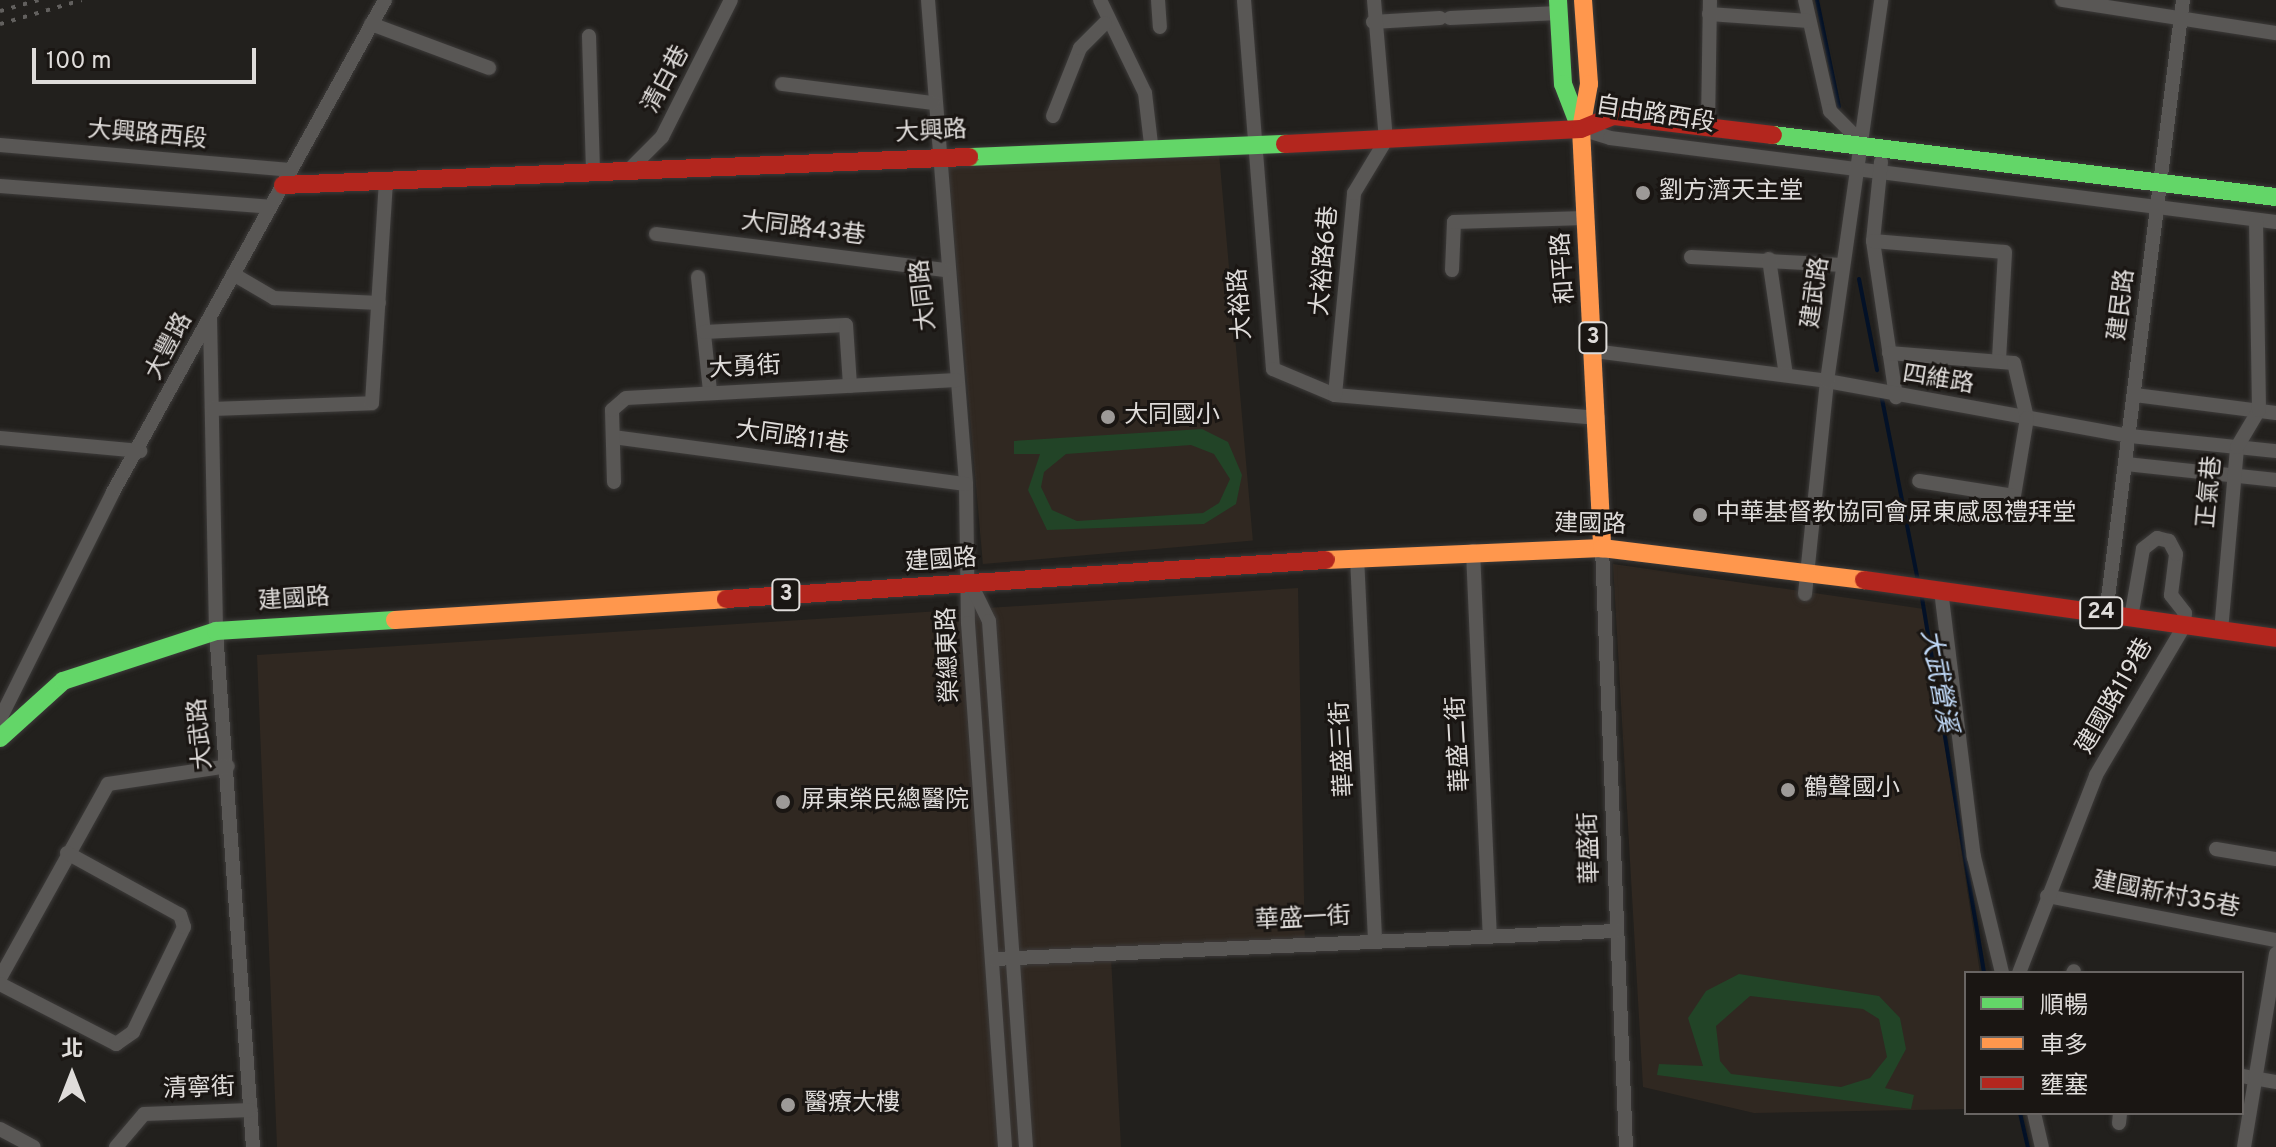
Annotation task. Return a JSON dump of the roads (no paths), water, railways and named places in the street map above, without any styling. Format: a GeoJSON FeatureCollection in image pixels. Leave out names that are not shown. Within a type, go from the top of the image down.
{"type":"FeatureCollection","features":[{"type":"Feature","properties":{"kind":"main road","name":"和平路"},"geometry":{"type":"LineString","coordinates":[[1583,0],[1589,84],[1581,129],[1598,418],[1602,548]]}},
{"type":"Feature","properties":{"kind":"main road","name":"和平路"},"geometry":{"type":"LineString","coordinates":[[1559,7],[1563,84],[1581,129]]}},
{"type":"Feature","properties":{"kind":"main road","name":"自由路西段"},"geometry":{"type":"LineString","coordinates":[[1581,129],[1614,116],[1708,125],[2276,197]]}},
{"type":"Feature","properties":{"kind":"main road","name":"大興路"},"geometry":{"type":"LineString","coordinates":[[286,178],[386,181],[936,157],[1151,144],[1386,140],[1581,129]]}},
{"type":"Feature","properties":{"kind":"main road","name":"建國路"},"geometry":{"type":"LineString","coordinates":[[0,738],[63,681],[216,631],[1473,551],[1602,548],[1808,572],[2276,638]]}},
{"type":"Feature","properties":{"kind":"street","name":"大豐路"},"geometry":{"type":"LineString","coordinates":[[0,719],[233,274],[385,0]]}},
{"type":"Feature","properties":{"kind":"street","name":"清白巷"},"geometry":{"type":"LineString","coordinates":[[628,171],[662,137],[731,0]]}},
{"type":"Feature","properties":{"kind":"street","name":"大同路"},"geometry":{"type":"LineString","coordinates":[[928,0],[944,270],[966,484],[971,584]]}},
{"type":"Feature","properties":{"kind":"street"},"geometry":{"type":"LineString","coordinates":[[1100,0],[1105,23],[1145,93],[1151,144]]}},
{"type":"Feature","properties":{"kind":"street"},"geometry":{"type":"LineString","coordinates":[[1158,0],[1160,27]]}},
{"type":"Feature","properties":{"kind":"street","name":"大裕路"},"geometry":{"type":"LineString","coordinates":[[1244,0],[1268,357],[1280,376],[1335,395],[1598,418]]}},
{"type":"Feature","properties":{"kind":"street"},"geometry":{"type":"LineString","coordinates":[[1374,0],[1373,22],[1386,140]]}},
{"type":"Feature","properties":{"kind":"street"},"geometry":{"type":"LineString","coordinates":[[1805,0],[1830,111],[1861,142]]}},
{"type":"Feature","properties":{"kind":"street","name":"建武路"},"geometry":{"type":"LineString","coordinates":[[1805,594],[1827,381],[1855,165],[1881,0]]}},
{"type":"Feature","properties":{"kind":"street"},"geometry":{"type":"LineString","coordinates":[[2062,0],[2276,33]]}},
{"type":"Feature","properties":{"kind":"street","name":"建民路"},"geometry":{"type":"LineString","coordinates":[[2106,614],[2183,0]]}},
{"type":"Feature","properties":{"kind":"street"},"geometry":{"type":"LineString","coordinates":[[1373,22],[1559,7]]}},
{"type":"Feature","properties":{"kind":"street"},"geometry":{"type":"LineString","coordinates":[[1708,125],[1710,7],[1809,21]]}},
{"type":"Feature","properties":{"kind":"street"},"geometry":{"type":"LineString","coordinates":[[1053,116],[1080,48],[1105,23]]}},
{"type":"Feature","properties":{"kind":"street"},"geometry":{"type":"LineString","coordinates":[[371,24],[489,68]]}},
{"type":"Feature","properties":{"kind":"street"},"geometry":{"type":"LineString","coordinates":[[589,36],[593,172]]}},
{"type":"Feature","properties":{"kind":"street"},"geometry":{"type":"LineString","coordinates":[[782,84],[933,103]]}},
{"type":"Feature","properties":{"kind":"street","name":"自由路西段"},"geometry":{"type":"LineString","coordinates":[[1581,129],[1610,138],[1880,168],[2276,222]]}},
{"type":"Feature","properties":{"kind":"street","name":"大裕路6巷"},"geometry":{"type":"LineString","coordinates":[[1335,395],[1354,193],[1386,140]]}},
{"type":"Feature","properties":{"kind":"street","name":"大興路西段"},"geometry":{"type":"LineString","coordinates":[[0,145],[286,178]]}},
{"type":"Feature","properties":{"kind":"street"},"geometry":{"type":"LineString","coordinates":[[1882,146],[1873,241],[1889,353],[1886,395]]}},
{"type":"Feature","properties":{"kind":"street"},"geometry":{"type":"LineString","coordinates":[[212,409],[372,403],[386,181]]}},
{"type":"Feature","properties":{"kind":"street"},"geometry":{"type":"LineString","coordinates":[[0,186],[270,207]]}},
{"type":"Feature","properties":{"kind":"street"},"geometry":{"type":"LineString","coordinates":[[1452,270],[1454,222],[1585,218]]}},
{"type":"Feature","properties":{"kind":"street"},"geometry":{"type":"LineString","coordinates":[[2256,220],[2259,410]]}},
{"type":"Feature","properties":{"kind":"street","name":"大同路43巷"},"geometry":{"type":"LineString","coordinates":[[656,234],[944,270]]}},
{"type":"Feature","properties":{"kind":"street"},"geometry":{"type":"LineString","coordinates":[[1873,241],[2005,252],[1999,361]]}},
{"type":"Feature","properties":{"kind":"street"},"geometry":{"type":"LineString","coordinates":[[1691,257],[1843,265]]}},
{"type":"Feature","properties":{"kind":"street"},"geometry":{"type":"LineString","coordinates":[[1769,259],[1786,375]]}},
{"type":"Feature","properties":{"kind":"street"},"geometry":{"type":"LineString","coordinates":[[233,274],[274,298],[379,303]]}},
{"type":"Feature","properties":{"kind":"street"},"geometry":{"type":"LineString","coordinates":[[698,277],[710,392]]}},
{"type":"Feature","properties":{"kind":"street","name":"大武路"},"geometry":{"type":"LineString","coordinates":[[210,318],[216,631],[253,1147]]}},
{"type":"Feature","properties":{"kind":"street"},"geometry":{"type":"LineString","coordinates":[[704,332],[846,325],[850,386]]}},
{"type":"Feature","properties":{"kind":"street","name":"四維路"},"geometry":{"type":"LineString","coordinates":[[1594,351],[1827,381],[1886,395],[2130,436],[2276,451]]}},
{"type":"Feature","properties":{"kind":"street"},"geometry":{"type":"LineString","coordinates":[[1889,353],[2014,363],[2027,418],[2014,496],[1919,481]]}},
{"type":"Feature","properties":{"kind":"street","name":"大勇街"},"geometry":{"type":"LineString","coordinates":[[614,482],[612,410],[626,398],[957,380]]}},
{"type":"Feature","properties":{"kind":"street"},"geometry":{"type":"LineString","coordinates":[[2135,395],[2276,413]]}},
{"type":"Feature","properties":{"kind":"street","name":"正氣巷"},"geometry":{"type":"LineString","coordinates":[[2221,631],[2237,447],[2259,410]]}},
{"type":"Feature","properties":{"kind":"street","name":"大同路11巷"},"geometry":{"type":"LineString","coordinates":[[613,437],[966,484]]}},
{"type":"Feature","properties":{"kind":"street"},"geometry":{"type":"LineString","coordinates":[[0,438],[140,451]]}},
{"type":"Feature","properties":{"kind":"street"},"geometry":{"type":"LineString","coordinates":[[2126,464],[2276,480]]}},
{"type":"Feature","properties":{"kind":"street","name":"建國路119巷"},"geometry":{"type":"LineString","coordinates":[[2020,971],[2096,775],[2184,626],[2185,613],[2171,595],[2175,546],[2157,538],[2143,549],[2131,618]]}},
{"type":"Feature","properties":{"kind":"street","name":"華盛街"},"geometry":{"type":"LineString","coordinates":[[1602,548],[1626,1147]]}},
{"type":"Feature","properties":{"kind":"street","name":"華盛二街"},"geometry":{"type":"LineString","coordinates":[[1473,551],[1490,935]]}},
{"type":"Feature","properties":{"kind":"street","name":"華盛三街"},"geometry":{"type":"LineString","coordinates":[[1357,557],[1375,938]]}},
{"type":"Feature","properties":{"kind":"street","name":"榮總東路"},"geometry":{"type":"LineString","coordinates":[[971,584],[989,621],[1026,1147]]}},
{"type":"Feature","properties":{"kind":"street","name":"榮總東路"},"geometry":{"type":"LineString","coordinates":[[971,584],[1005,1147]]}},
{"type":"Feature","properties":{"kind":"street"},"geometry":{"type":"LineString","coordinates":[[1927,588],[1974,857],[2002,971]]}},
{"type":"Feature","properties":{"kind":"street"},"geometry":{"type":"LineString","coordinates":[[67,853],[180,915],[184,927],[122,1044],[0,981],[67,853],[108,784],[228,766]]}},
{"type":"Feature","properties":{"kind":"street"},"geometry":{"type":"LineString","coordinates":[[983,815],[1003,814]]}},
{"type":"Feature","properties":{"kind":"street"},"geometry":{"type":"LineString","coordinates":[[2216,849],[2276,859]]}},
{"type":"Feature","properties":{"kind":"street","name":"建國新村35巷"},"geometry":{"type":"LineString","coordinates":[[2047,896],[2276,940]]}},
{"type":"Feature","properties":{"kind":"street","name":"華盛一街"},"geometry":{"type":"LineString","coordinates":[[994,959],[1375,938],[1616,931]]}},
{"type":"Feature","properties":{"kind":"street"},"geometry":{"type":"LineString","coordinates":[[2244,1147],[2247,1077],[2272,1004],[2276,954]]}},
{"type":"Feature","properties":{"kind":"street"},"geometry":{"type":"LineString","coordinates":[[1000,1067],[1021,1066]]}},
{"type":"Feature","properties":{"kind":"street"},"geometry":{"type":"LineString","coordinates":[[2247,1077],[2276,1082]]}},
{"type":"Feature","properties":{"kind":"street","name":"清寧街"},"geometry":{"type":"LineString","coordinates":[[116,1147],[144,1114],[251,1110]]}},
{"type":"Feature","properties":{"kind":"street"},"geometry":{"type":"LineString","coordinates":[[2034,1115],[2042,1147]]}},
{"type":"Feature","properties":{"kind":"street"},"geometry":{"type":"LineString","coordinates":[[0,1129],[34,1147]]}},
{"type":"Feature","properties":{"kind":"waterway","name":"大武營溪"},"geometry":{"type":"LineString","coordinates":[[1817,0],[1839,107]]}},
{"type":"Feature","properties":{"kind":"waterway","name":"大武營溪"},"geometry":{"type":"LineString","coordinates":[[1859,279],[1877,370]]}},
{"type":"Feature","properties":{"kind":"waterway","name":"大武營溪"},"geometry":{"type":"LineString","coordinates":[[1881,394],[1918,581]]}},
{"type":"Feature","properties":{"kind":"waterway","name":"大武營溪"},"geometry":{"type":"LineString","coordinates":[[1922,598],[1984,971]]}},
{"type":"Feature","properties":{"kind":"waterway","name":"大武營溪"},"geometry":{"type":"LineString","coordinates":[[2020,1115],[2028,1147]]}},
{"type":"Feature","properties":{"kind":"railway"},"geometry":{"type":"LineString","coordinates":[[0,11],[38,0]]}},
{"type":"Feature","properties":{"kind":"railway"},"geometry":{"type":"LineString","coordinates":[[0,24],[82,0]]}},
{"type":"Feature","properties":{"kind":"place","name":"劉方濟天主堂"},"geometry":{"type":"Point","coordinates":[1643,193]}},
{"type":"Feature","properties":{"kind":"place","name":"大同國小"},"geometry":{"type":"Point","coordinates":[1108,417]}},
{"type":"Feature","properties":{"kind":"place","name":"中華基督教協同會屏東感恩禮拜堂"},"geometry":{"type":"Point","coordinates":[1700,515]}},
{"type":"Feature","properties":{"kind":"place","name":"鶴聲國小"},"geometry":{"type":"Point","coordinates":[1788,790]}},
{"type":"Feature","properties":{"kind":"place","name":"屏東榮民總醫院"},"geometry":{"type":"Point","coordinates":[783,802]}},
{"type":"Feature","properties":{"kind":"place","name":"醫療大樓"},"geometry":{"type":"Point","coordinates":[788,1105]}}]}
